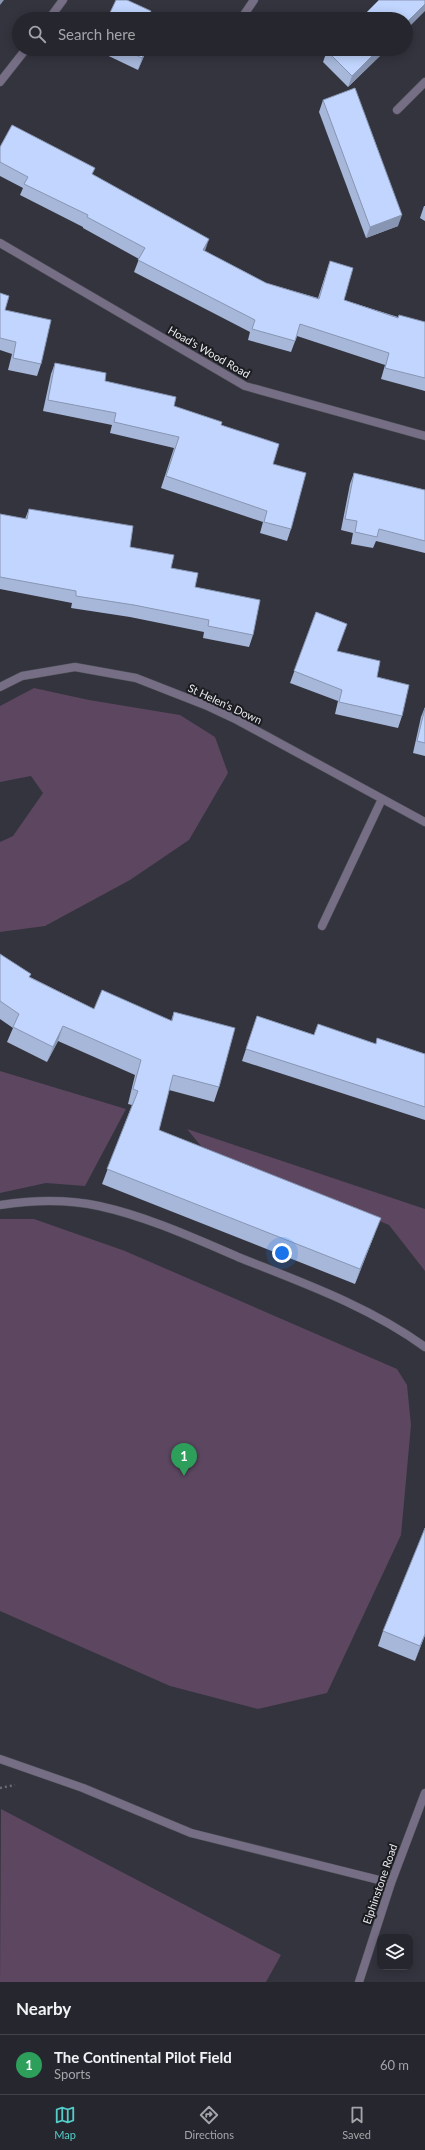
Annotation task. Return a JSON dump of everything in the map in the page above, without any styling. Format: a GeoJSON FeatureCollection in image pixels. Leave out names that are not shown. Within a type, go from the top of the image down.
{"type":"FeatureCollection","features":[{"type":"Feature","properties":{"kind":"street"},"geometry":{"type":"LineString","coordinates":[[54,12],[63,0]]}},
{"type":"Feature","properties":{"kind":"street"},"geometry":{"type":"LineString","coordinates":[[246,12],[254,0]]}},
{"type":"Feature","properties":{"kind":"street"},"geometry":{"type":"LineString","coordinates":[[0,82],[20,56]]}},
{"type":"Feature","properties":{"kind":"street"},"geometry":{"type":"LineString","coordinates":[[397,110],[425,82]]}},
{"type":"Feature","properties":{"kind":"street","name":"Hoad's Wood Road"},"geometry":{"type":"LineString","coordinates":[[0,243],[245,386],[425,436]]}},
{"type":"Feature","properties":{"kind":"street","name":"St Helen's Down"},"geometry":{"type":"LineString","coordinates":[[0,687],[22,676],[75,667],[136,678],[205,705],[237,720],[425,822]]}},
{"type":"Feature","properties":{"kind":"street"},"geometry":{"type":"LineString","coordinates":[[322,926],[382,799]]}},
{"type":"Feature","properties":{"kind":"street"},"geometry":{"type":"LineString","coordinates":[[0,1205],[26,1201],[56,1200],[98,1206],[142,1218],[356,1305],[425,1347]]}},
{"type":"Feature","properties":{"kind":"street"},"geometry":{"type":"LineString","coordinates":[[0,1760],[83,1788],[191,1833],[391,1883]]}},
{"type":"Feature","properties":{"kind":"street","name":"Elphinstone Road"},"geometry":{"type":"LineString","coordinates":[[359,1982],[391,1883],[425,1793]]}},
{"type":"Feature","properties":{"kind":"shaded area"},"geometry":{"type":"Polygon","coordinates":[[[34,688],[89,700],[180,715],[215,737],[228,773],[189,840],[130,880],[45,926],[0,932],[0,842],[13,836],[43,793],[31,776],[0,782],[0,706],[34,688]]]}},
{"type":"Feature","properties":{"kind":"shaded area"},"geometry":{"type":"Polygon","coordinates":[[[0,1071],[126,1109],[85,1186],[46,1183],[0,1193],[0,1071]]]}},
{"type":"Feature","properties":{"kind":"shaded area"},"geometry":{"type":"Polygon","coordinates":[[[187,1129],[425,1209],[425,1271],[389,1225],[201,1146],[187,1129]]]}},
{"type":"Feature","properties":{"kind":"shaded area"},"geometry":{"type":"Polygon","coordinates":[[[0,1219],[34,1219],[125,1251],[397,1369],[407,1385],[411,1425],[401,1535],[327,1693],[258,1709],[170,1686],[0,1611],[0,1219]]]}},
{"type":"Feature","properties":{"kind":"shaded area"},"geometry":{"type":"Polygon","coordinates":[[[1,1809],[281,1955],[266,1982],[0,1982],[1,1809]]]}},
{"type":"Feature","properties":{"kind":"building"},"geometry":{"type":"Polygon","coordinates":[[[116,0],[127,0],[151,11],[150,12],[110,12],[116,0]]]}},
{"type":"Feature","properties":{"kind":"building"},"geometry":{"type":"Polygon","coordinates":[[[379,0],[425,0],[425,4],[413,16],[413,12],[367,12],[379,0]]]}},
{"type":"Feature","properties":{"kind":"building"},"geometry":{"type":"Polygon","coordinates":[[[332,56],[372,56],[352,76],[332,56]]]}},
{"type":"Feature","properties":{"kind":"building"},"geometry":{"type":"Polygon","coordinates":[[[355,88],[402,215],[370,227],[323,100],[355,88]]]}},
{"type":"Feature","properties":{"kind":"building"},"geometry":{"type":"Polygon","coordinates":[[[12,125],[95,168],[92,174],[209,239],[203,250],[266,283],[319,299],[330,261],[353,268],[344,300],[398,318],[399,315],[425,322],[425,378],[385,368],[389,353],[300,324],[295,341],[252,329],[255,320],[138,260],[145,248],[87,217],[88,215],[24,184],[28,177],[0,162],[0,147],[12,125]]]}},
{"type":"Feature","properties":{"kind":"building"},"geometry":{"type":"Polygon","coordinates":[[[0,293],[9,296],[5,310],[51,320],[41,364],[13,358],[16,342],[0,338],[0,293]]]}},
{"type":"Feature","properties":{"kind":"building"},"geometry":{"type":"Polygon","coordinates":[[[55,363],[106,373],[105,381],[176,397],[174,406],[222,422],[221,425],[279,444],[273,464],[306,473],[291,529],[264,522],[267,511],[166,476],[179,437],[114,422],[116,413],[48,400],[55,363]]]}},
{"type":"Feature","properties":{"kind":"building"},"geometry":{"type":"Polygon","coordinates":[[[354,473],[425,490],[425,541],[379,529],[377,537],[355,532],[357,521],[345,519],[354,473]]]}},
{"type":"Feature","properties":{"kind":"building"},"geometry":{"type":"Polygon","coordinates":[[[29,509],[133,526],[130,547],[174,555],[171,568],[198,573],[195,587],[260,600],[253,635],[208,626],[209,620],[134,605],[76,596],[76,591],[0,577],[0,514],[27,519],[29,509]]]}},
{"type":"Feature","properties":{"kind":"building"},"geometry":{"type":"Polygon","coordinates":[[[316,612],[347,624],[337,651],[380,661],[377,677],[409,685],[402,716],[339,702],[342,690],[294,671],[316,612]]]}},
{"type":"Feature","properties":{"kind":"building"},"geometry":{"type":"Polygon","coordinates":[[[425,708],[425,743],[417,741],[425,708]]]}},
{"type":"Feature","properties":{"kind":"building"},"geometry":{"type":"Polygon","coordinates":[[[0,954],[31,974],[29,977],[94,1009],[102,990],[172,1021],[174,1012],[235,1028],[219,1087],[173,1075],[159,1130],[381,1218],[360,1269],[107,1169],[138,1091],[133,1089],[141,1060],[63,1026],[53,1047],[13,1027],[19,1014],[0,1001],[0,954]]]}},
{"type":"Feature","properties":{"kind":"building"},"geometry":{"type":"Polygon","coordinates":[[[257,1016],[314,1035],[318,1024],[376,1044],[377,1038],[425,1054],[425,1107],[246,1049],[257,1016]]]}},
{"type":"Feature","properties":{"kind":"building"},"geometry":{"type":"Polygon","coordinates":[[[425,1528],[425,1634],[420,1646],[383,1631],[425,1528]]]}},
{"type":"Feature","properties":{"kind":"place","name":"The Continental Pilot Field"},"geometry":{"type":"Point","coordinates":[184,1476]}}]}
